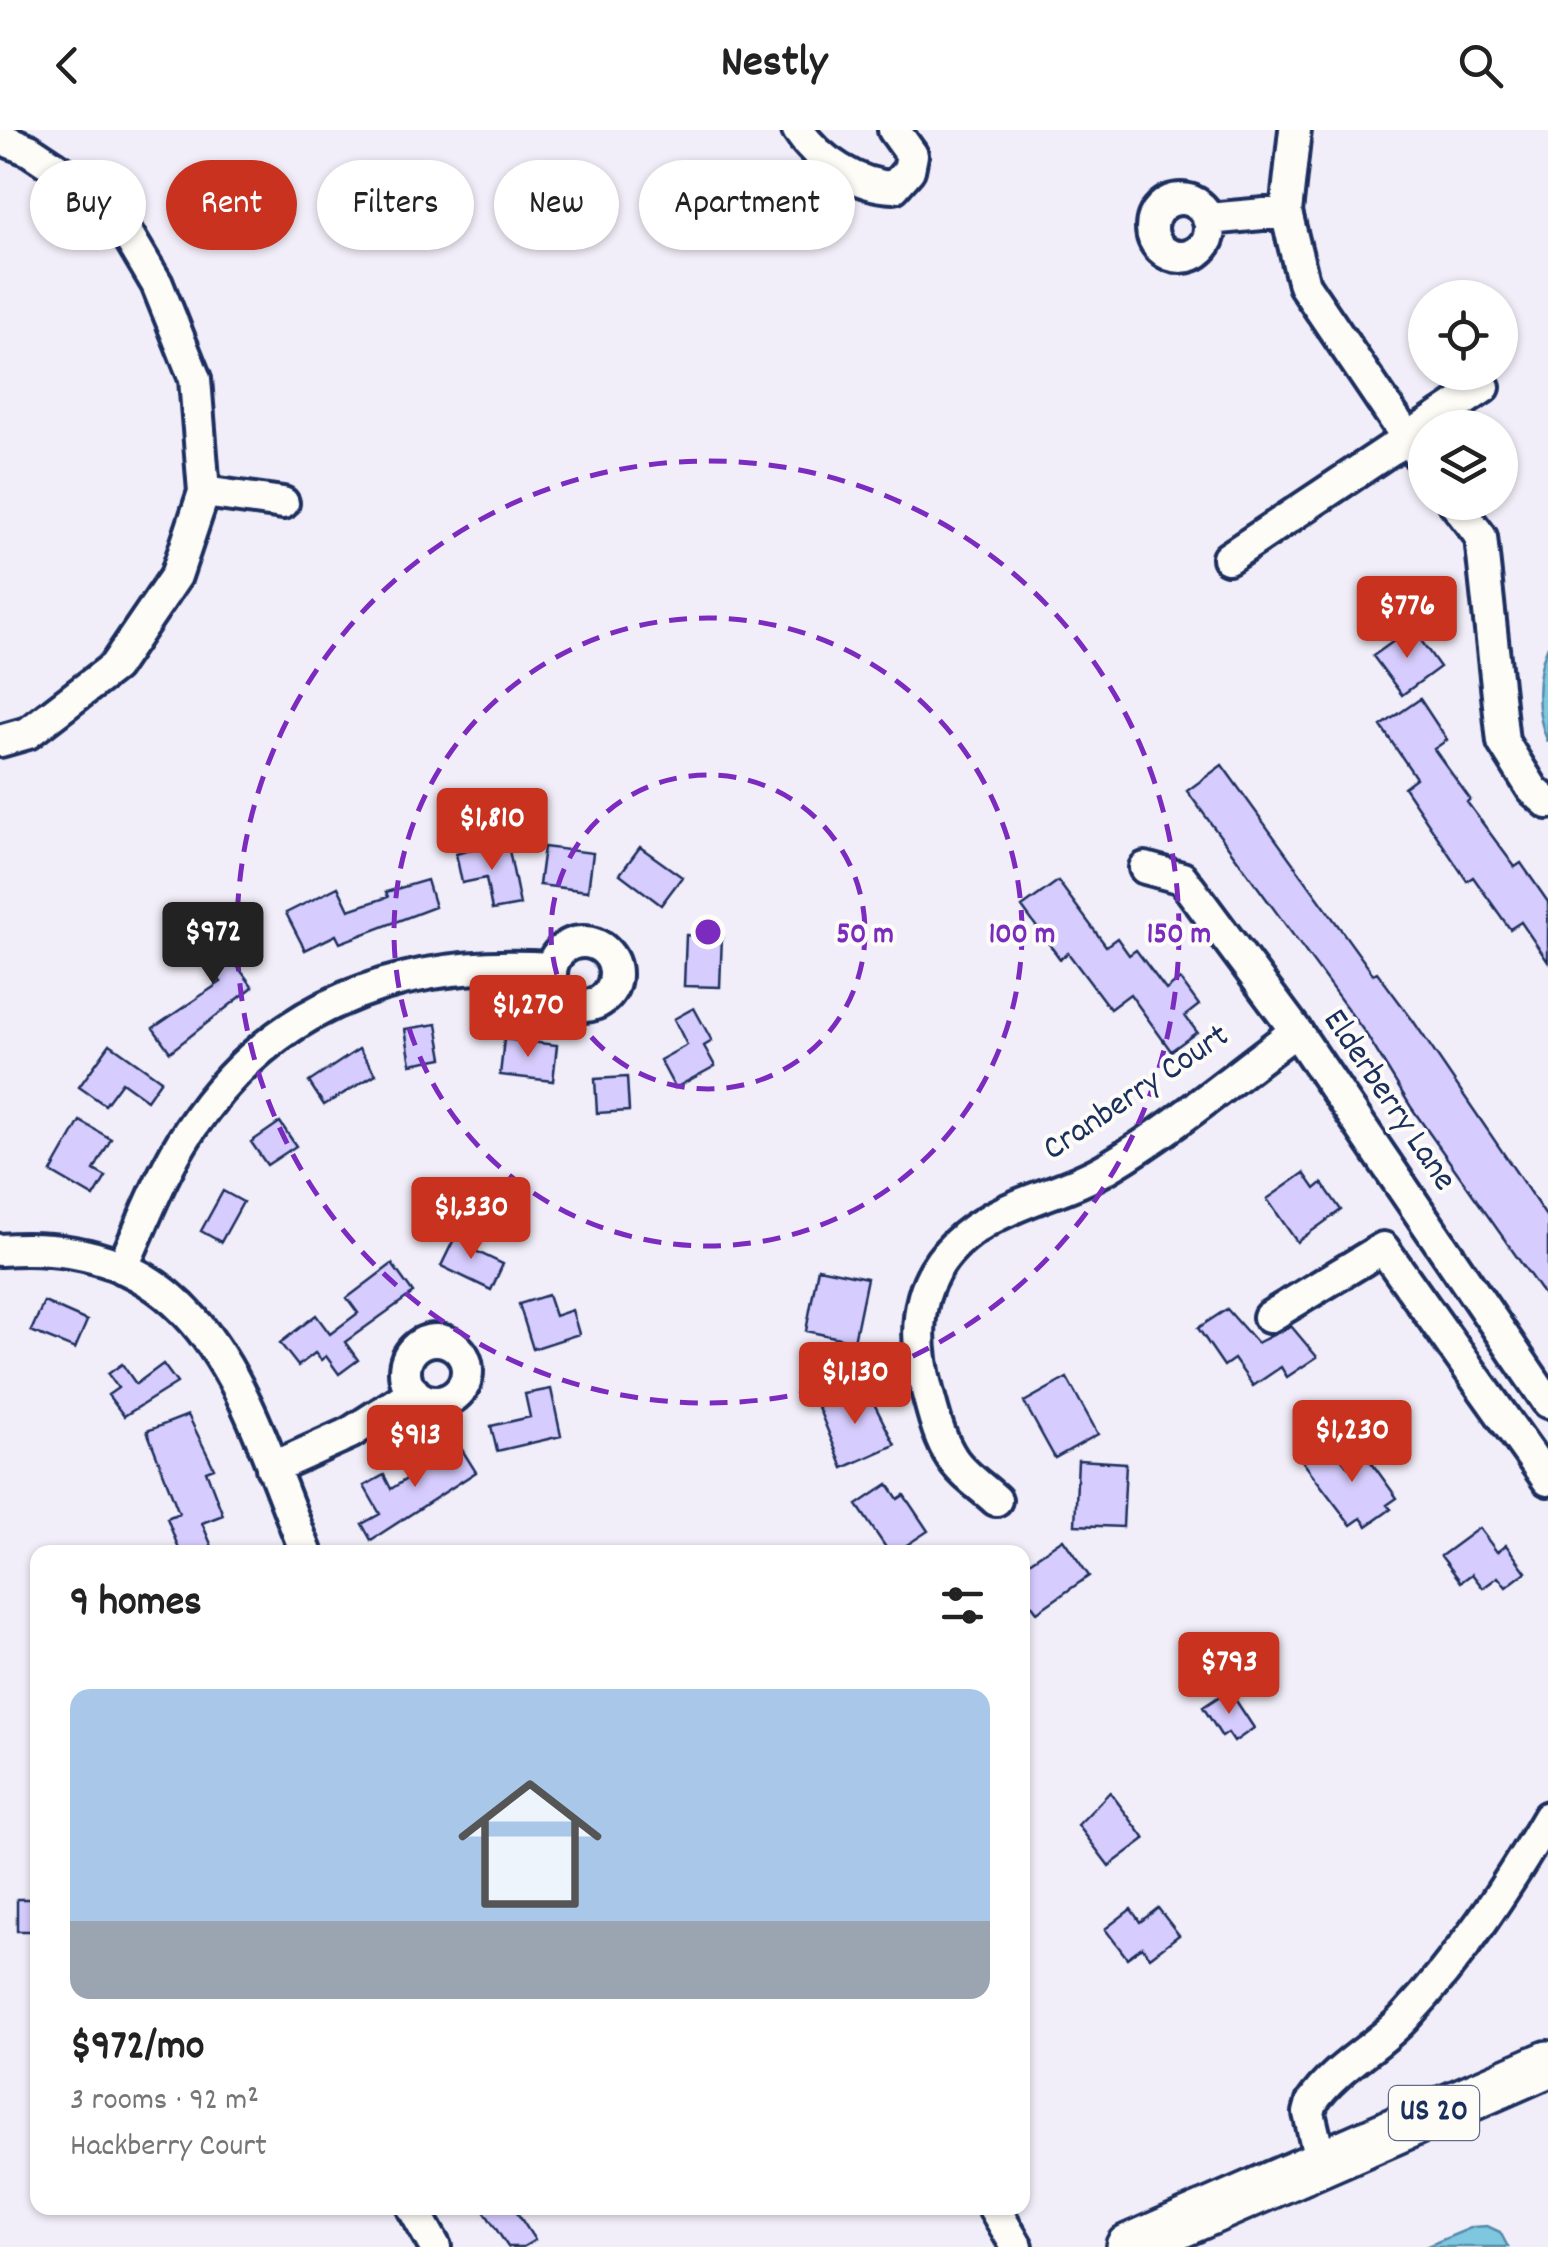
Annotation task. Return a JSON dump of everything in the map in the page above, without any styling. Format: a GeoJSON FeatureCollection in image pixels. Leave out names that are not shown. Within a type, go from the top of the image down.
{"type":"FeatureCollection","features":[{"type":"Feature","properties":{"kind":"highway","name":"US 20"},"geometry":{"type":"LineString","coordinates":[[1129,2247],[1548,2064]]}},
{"type":"Feature","properties":{"kind":"street"},"geometry":{"type":"LineString","coordinates":[[798,130],[830,163],[856,178],[894,187],[909,170],[912,155],[894,130]]}},
{"type":"Feature","properties":{"kind":"street"},"geometry":{"type":"LineString","coordinates":[[1295,130],[1286,212],[1304,285],[1408,442]]}},
{"type":"Feature","properties":{"kind":"street"},"geometry":{"type":"LineString","coordinates":[[0,138],[29,150],[109,204],[157,284],[195,380],[204,492],[176,576],[114,667],[28,733],[0,741]]}},
{"type":"Feature","properties":{"kind":"street"},"geometry":{"type":"LineString","coordinates":[[1208,219],[1286,212]]}},
{"type":"Feature","properties":{"kind":"street"},"geometry":{"type":"LineString","coordinates":[[1228,558],[1480,390]]}},
{"type":"Feature","properties":{"kind":"street"},"geometry":{"type":"LineString","coordinates":[[204,492],[282,502]]}},
{"type":"Feature","properties":{"kind":"street"},"geometry":{"type":"LineString","coordinates":[[1468,520],[1481,537],[1503,742],[1533,790],[1548,803]]}},
{"type":"Feature","properties":{"kind":"street","name":"Elderberry Lane"},"geometry":{"type":"LineString","coordinates":[[1145,868],[1182,878],[1296,1031],[1548,1402]]}},
{"type":"Feature","properties":{"kind":"street"},"geometry":{"type":"LineString","coordinates":[[122,1268],[171,1163],[201,1114],[245,1064],[293,1026],[363,989],[422,972],[494,964],[552,968]]}},
{"type":"Feature","properties":{"kind":"street","name":"Cranberry Court"},"geometry":{"type":"LineString","coordinates":[[996,1500],[953,1461],[937,1428],[918,1356],[917,1313],[933,1273],[957,1243],[987,1220],[1062,1191],[1112,1165],[1296,1031]]}},
{"type":"Feature","properties":{"kind":"street"},"geometry":{"type":"LineString","coordinates":[[1270,1317],[1383,1248],[1548,1480]]}},
{"type":"Feature","properties":{"kind":"street"},"geometry":{"type":"LineString","coordinates":[[0,1250],[47,1249],[122,1268],[175,1302],[210,1337],[237,1381],[303,1545]]}},
{"type":"Feature","properties":{"kind":"street"},"geometry":{"type":"LineString","coordinates":[[272,1468],[350,1433],[414,1392]]}},
{"type":"Feature","properties":{"kind":"street"},"geometry":{"type":"LineString","coordinates":[[1320,2163],[1308,2113],[1312,2102],[1401,2021],[1462,1950],[1506,1889],[1548,1818]]}},
{"type":"Feature","properties":{"kind":"street"},"geometry":{"type":"LineString","coordinates":[[417,2215],[434,2247]]}},
{"type":"Feature","properties":{"kind":"street"},"geometry":{"type":"LineString","coordinates":[[998,2215],[1017,2247]]}},
{"type":"Feature","properties":{"kind":"water"},"geometry":{"type":"Polygon","coordinates":[[[1548,646],[1548,742],[1538,694],[1548,646]]]}},
{"type":"Feature","properties":{"kind":"water"},"geometry":{"type":"Polygon","coordinates":[[[1487,2226],[1500,2232],[1508,2247],[1425,2247],[1473,2227],[1487,2226]]]}},
{"type":"Feature","properties":{"kind":"building"},"geometry":{"type":"Polygon","coordinates":[[[1412,628],[1440,667],[1402,695],[1373,656],[1412,628]]]}},
{"type":"Feature","properties":{"kind":"building"},"geometry":{"type":"Polygon","coordinates":[[[1420,699],[1447,740],[1434,749],[1470,799],[1467,802],[1515,867],[1521,863],[1548,902],[1548,962],[1521,922],[1510,929],[1473,877],[1467,881],[1404,787],[1416,778],[1381,726],[1420,699]]]}},
{"type":"Feature","properties":{"kind":"building"},"geometry":{"type":"Polygon","coordinates":[[[1222,765],[1373,974],[1377,972],[1414,1022],[1548,1219],[1548,1301],[1411,1107],[1366,1034],[1187,791],[1222,765]]]}},
{"type":"Feature","properties":{"kind":"building"},"geometry":{"type":"Polygon","coordinates":[[[507,840],[520,905],[492,910],[486,878],[462,883],[456,854],[507,840]]]}},
{"type":"Feature","properties":{"kind":"building"},"geometry":{"type":"Polygon","coordinates":[[[544,847],[593,853],[588,891],[539,885],[544,847]]]}},
{"type":"Feature","properties":{"kind":"building"},"geometry":{"type":"Polygon","coordinates":[[[640,847],[682,877],[661,905],[620,874],[640,847]]]}},
{"type":"Feature","properties":{"kind":"building"},"geometry":{"type":"Polygon","coordinates":[[[427,880],[435,907],[340,943],[336,935],[305,950],[286,913],[338,887],[349,910],[388,897],[386,892],[427,880]]]}},
{"type":"Feature","properties":{"kind":"building"},"geometry":{"type":"Polygon","coordinates":[[[1058,881],[1106,946],[1117,938],[1129,955],[1136,950],[1166,990],[1180,979],[1199,1005],[1185,1016],[1197,1032],[1171,1051],[1130,994],[1110,1009],[1068,953],[1060,959],[1022,907],[1058,881]]]}},
{"type":"Feature","properties":{"kind":"building"},"geometry":{"type":"Polygon","coordinates":[[[240,920],[259,946],[235,963],[253,987],[170,1052],[153,1028],[221,982],[212,970],[218,966],[203,947],[240,920]]]}},
{"type":"Feature","properties":{"kind":"building"},"geometry":{"type":"Polygon","coordinates":[[[686,935],[722,936],[720,987],[684,986],[686,935]]]}},
{"type":"Feature","properties":{"kind":"building"},"geometry":{"type":"Polygon","coordinates":[[[694,1008],[712,1041],[704,1046],[715,1066],[675,1088],[660,1060],[687,1045],[674,1019],[694,1008]]]}},
{"type":"Feature","properties":{"kind":"building"},"geometry":{"type":"Polygon","coordinates":[[[437,1024],[443,1058],[411,1064],[405,1029],[437,1024]]]}},
{"type":"Feature","properties":{"kind":"building"},"geometry":{"type":"Polygon","coordinates":[[[504,1039],[557,1045],[553,1081],[500,1075],[504,1039]]]}},
{"type":"Feature","properties":{"kind":"building"},"geometry":{"type":"Polygon","coordinates":[[[110,1044],[161,1080],[147,1100],[122,1082],[105,1105],[79,1087],[110,1044]]]}},
{"type":"Feature","properties":{"kind":"building"},"geometry":{"type":"Polygon","coordinates":[[[359,1049],[376,1074],[324,1105],[309,1082],[359,1049]]]}},
{"type":"Feature","properties":{"kind":"building"},"geometry":{"type":"Polygon","coordinates":[[[627,1077],[629,1111],[597,1113],[595,1079],[627,1077]]]}},
{"type":"Feature","properties":{"kind":"building"},"geometry":{"type":"Polygon","coordinates":[[[80,1121],[111,1139],[94,1170],[106,1177],[94,1197],[51,1172],[80,1121]]]}},
{"type":"Feature","properties":{"kind":"building"},"geometry":{"type":"Polygon","coordinates":[[[280,1122],[296,1146],[267,1165],[251,1142],[280,1122]]]}},
{"type":"Feature","properties":{"kind":"building"},"geometry":{"type":"Polygon","coordinates":[[[1304,1173],[1315,1189],[1322,1183],[1341,1210],[1297,1242],[1267,1199],[1304,1173]]]}},
{"type":"Feature","properties":{"kind":"building"},"geometry":{"type":"Polygon","coordinates":[[[223,1191],[243,1202],[221,1242],[201,1231],[223,1191]]]}},
{"type":"Feature","properties":{"kind":"building"},"geometry":{"type":"Polygon","coordinates":[[[458,1231],[475,1240],[471,1249],[503,1264],[491,1290],[441,1266],[458,1231]]]}},
{"type":"Feature","properties":{"kind":"building"},"geometry":{"type":"Polygon","coordinates":[[[392,1264],[413,1293],[345,1342],[358,1360],[339,1374],[326,1356],[321,1360],[315,1353],[298,1366],[280,1343],[316,1315],[330,1334],[358,1313],[347,1298],[392,1264]]]}},
{"type":"Feature","properties":{"kind":"building"},"geometry":{"type":"Polygon","coordinates":[[[818,1268],[867,1278],[854,1341],[806,1331],[818,1268]]]}},
{"type":"Feature","properties":{"kind":"building"},"geometry":{"type":"Polygon","coordinates":[[[548,1295],[555,1316],[572,1310],[579,1334],[533,1349],[519,1304],[548,1295]]]}},
{"type":"Feature","properties":{"kind":"building"},"geometry":{"type":"Polygon","coordinates":[[[44,1302],[87,1321],[75,1349],[31,1331],[44,1302]]]}},
{"type":"Feature","properties":{"kind":"building"},"geometry":{"type":"Polygon","coordinates":[[[1227,1309],[1257,1343],[1291,1326],[1317,1357],[1287,1377],[1281,1367],[1253,1386],[1234,1359],[1224,1366],[1198,1328],[1227,1309]]]}},
{"type":"Feature","properties":{"kind":"building"},"geometry":{"type":"Polygon","coordinates":[[[122,1364],[136,1384],[163,1364],[177,1383],[124,1416],[108,1395],[118,1388],[108,1374],[122,1364]]]}},
{"type":"Feature","properties":{"kind":"building"},"geometry":{"type":"Polygon","coordinates":[[[1067,1378],[1098,1434],[1055,1458],[1024,1402],[1067,1378]]]}},
{"type":"Feature","properties":{"kind":"building"},"geometry":{"type":"Polygon","coordinates":[[[865,1386],[895,1445],[843,1468],[818,1407],[865,1386]]]}},
{"type":"Feature","properties":{"kind":"building"},"geometry":{"type":"Polygon","coordinates":[[[551,1389],[561,1436],[497,1451],[491,1426],[530,1417],[525,1394],[551,1389]]]}},
{"type":"Feature","properties":{"kind":"building"},"geometry":{"type":"Polygon","coordinates":[[[188,1415],[214,1468],[206,1471],[223,1515],[202,1523],[211,1545],[177,1545],[167,1518],[179,1513],[147,1431],[188,1415]]]}},
{"type":"Feature","properties":{"kind":"building"},"geometry":{"type":"Polygon","coordinates":[[[1330,1443],[1348,1467],[1366,1455],[1397,1498],[1387,1505],[1391,1509],[1367,1526],[1361,1518],[1351,1525],[1303,1462],[1330,1443]]]}},
{"type":"Feature","properties":{"kind":"building"},"geometry":{"type":"Polygon","coordinates":[[[459,1445],[476,1472],[371,1540],[362,1524],[380,1514],[364,1486],[384,1475],[391,1489],[459,1445]]]}},
{"type":"Feature","properties":{"kind":"building"},"geometry":{"type":"Polygon","coordinates":[[[1078,1460],[1126,1463],[1123,1527],[1075,1525],[1078,1460]]]}},
{"type":"Feature","properties":{"kind":"building"},"geometry":{"type":"Polygon","coordinates":[[[888,1484],[898,1499],[904,1495],[928,1531],[907,1545],[884,1545],[857,1505],[888,1484]]]}},
{"type":"Feature","properties":{"kind":"building"},"geometry":{"type":"Polygon","coordinates":[[[1479,1528],[1497,1552],[1506,1545],[1526,1572],[1506,1587],[1498,1577],[1483,1588],[1472,1574],[1461,1582],[1441,1556],[1479,1528]]]}},
{"type":"Feature","properties":{"kind":"building"},"geometry":{"type":"Polygon","coordinates":[[[1063,1539],[1089,1576],[1037,1612],[1030,1603],[1030,1562],[1063,1539]]]}},
{"type":"Feature","properties":{"kind":"building"},"geometry":{"type":"Polygon","coordinates":[[[1229,1690],[1254,1728],[1234,1742],[1228,1733],[1222,1737],[1203,1707],[1229,1690]]]}},
{"type":"Feature","properties":{"kind":"building"},"geometry":{"type":"Polygon","coordinates":[[[1110,1792],[1145,1839],[1109,1866],[1078,1825],[1110,1792]]]}},
{"type":"Feature","properties":{"kind":"building"},"geometry":{"type":"Polygon","coordinates":[[[17,1899],[30,1899],[30,1931],[17,1931],[17,1899]]]}},
{"type":"Feature","properties":{"kind":"building"},"geometry":{"type":"Polygon","coordinates":[[[1158,1908],[1179,1935],[1150,1957],[1142,1947],[1127,1958],[1105,1929],[1131,1909],[1140,1922],[1158,1908]]]}},
{"type":"Feature","properties":{"kind":"building"},"geometry":{"type":"Polygon","coordinates":[[[487,2215],[519,2215],[535,2240],[523,2247],[508,2247],[487,2215]]]}}]}
